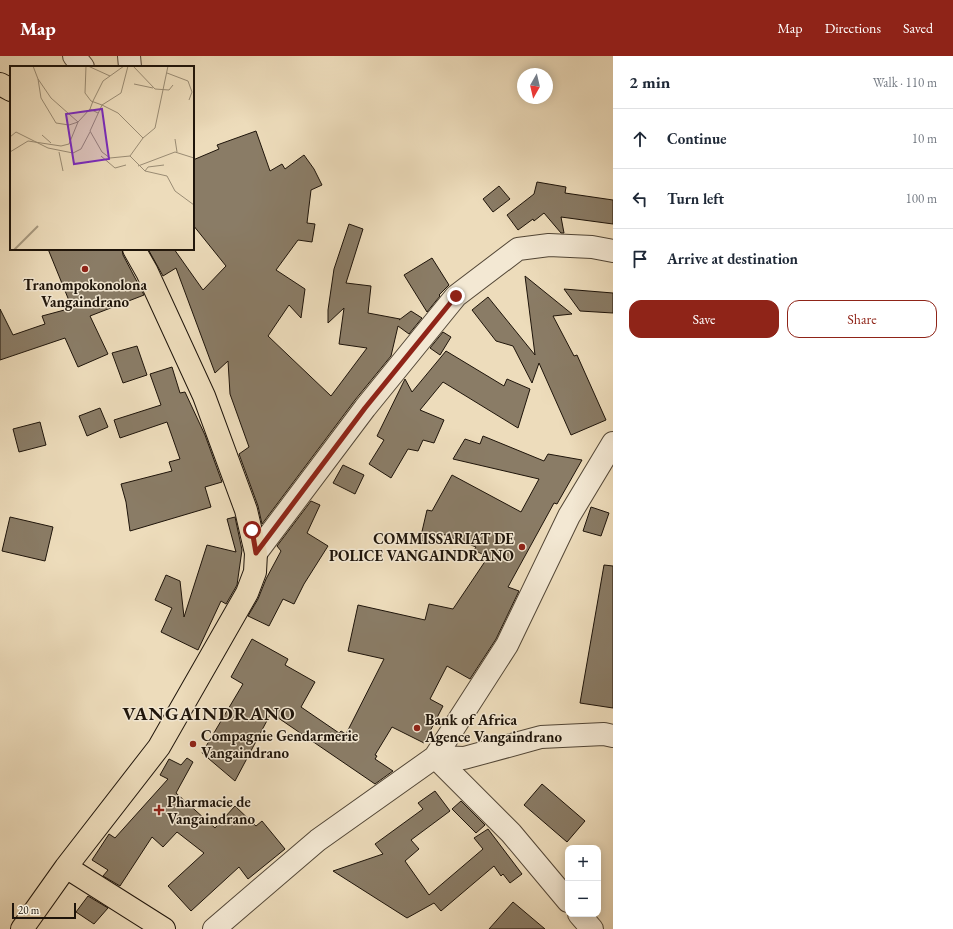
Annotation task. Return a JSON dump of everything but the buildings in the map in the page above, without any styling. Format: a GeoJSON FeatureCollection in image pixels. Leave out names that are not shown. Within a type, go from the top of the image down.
{"type":"FeatureCollection","features":[{"type":"Feature","properties":{"kind":"main road"},"geometry":{"type":"LineString","coordinates":[[0,84],[10,89]]}},
{"type":"Feature","properties":{"kind":"main road"},"geometry":{"type":"LineString","coordinates":[[22,929],[66,868],[159,747],[247,593],[255,572],[256,553],[246,510],[204,396],[147,272],[135,250]]}},
{"type":"Feature","properties":{"kind":"main road"},"geometry":{"type":"LineString","coordinates":[[66,868],[164,929]]}},
{"type":"Feature","properties":{"kind":"street"},"geometry":{"type":"LineString","coordinates":[[74,56],[82,66]]}},
{"type":"Feature","properties":{"kind":"street"},"geometry":{"type":"LineString","coordinates":[[129,56],[130,66]]}},
{"type":"Feature","properties":{"kind":"street"},"geometry":{"type":"LineString","coordinates":[[256,553],[365,408],[456,296],[518,249],[549,245],[592,247],[613,251]]}},
{"type":"Feature","properties":{"kind":"street"},"geometry":{"type":"LineString","coordinates":[[214,929],[318,840],[435,757],[507,645],[569,516],[613,443]]}},
{"type":"Feature","properties":{"kind":"street"},"geometry":{"type":"LineString","coordinates":[[435,757],[464,758],[541,737],[604,734],[613,736]]}},
{"type":"Feature","properties":{"kind":"street"},"geometry":{"type":"LineString","coordinates":[[435,757],[511,834],[565,897]]}},
{"type":"Feature","properties":{"kind":"street"},"geometry":{"type":"LineString","coordinates":[[582,917],[592,929]]}},
{"type":"Feature","properties":{"kind":"place","name":"Tranompokonolona Vangaindrano"},"geometry":{"type":"Point","coordinates":[85,269]}},
{"type":"Feature","properties":{"kind":"place","name":"COMMISSARIAT DE POLICE VANGAINDRANO"},"geometry":{"type":"Point","coordinates":[522,547]}},
{"type":"Feature","properties":{"kind":"place","name":"Bank of Africa Agence Vangaindrano"},"geometry":{"type":"Point","coordinates":[417,728]}},
{"type":"Feature","properties":{"kind":"place","name":"Compagnie Gendarmerie Vangaindrano"},"geometry":{"type":"Point","coordinates":[193,744]}},
{"type":"Feature","properties":{"kind":"place","name":"Pharmacie de Vangaindrano"},"geometry":{"type":"Point","coordinates":[159,810]}},
{"type":"Feature","properties":{"kind":"district","name":"VANGAINDRANO"},"geometry":{"type":"Point","coordinates":[209,713]}},
{"type":"Feature","properties":{"kind":"route"},"geometry":{"type":"LineString","coordinates":[[252,530],[256,553],[365,408],[456,296]]}}]}
